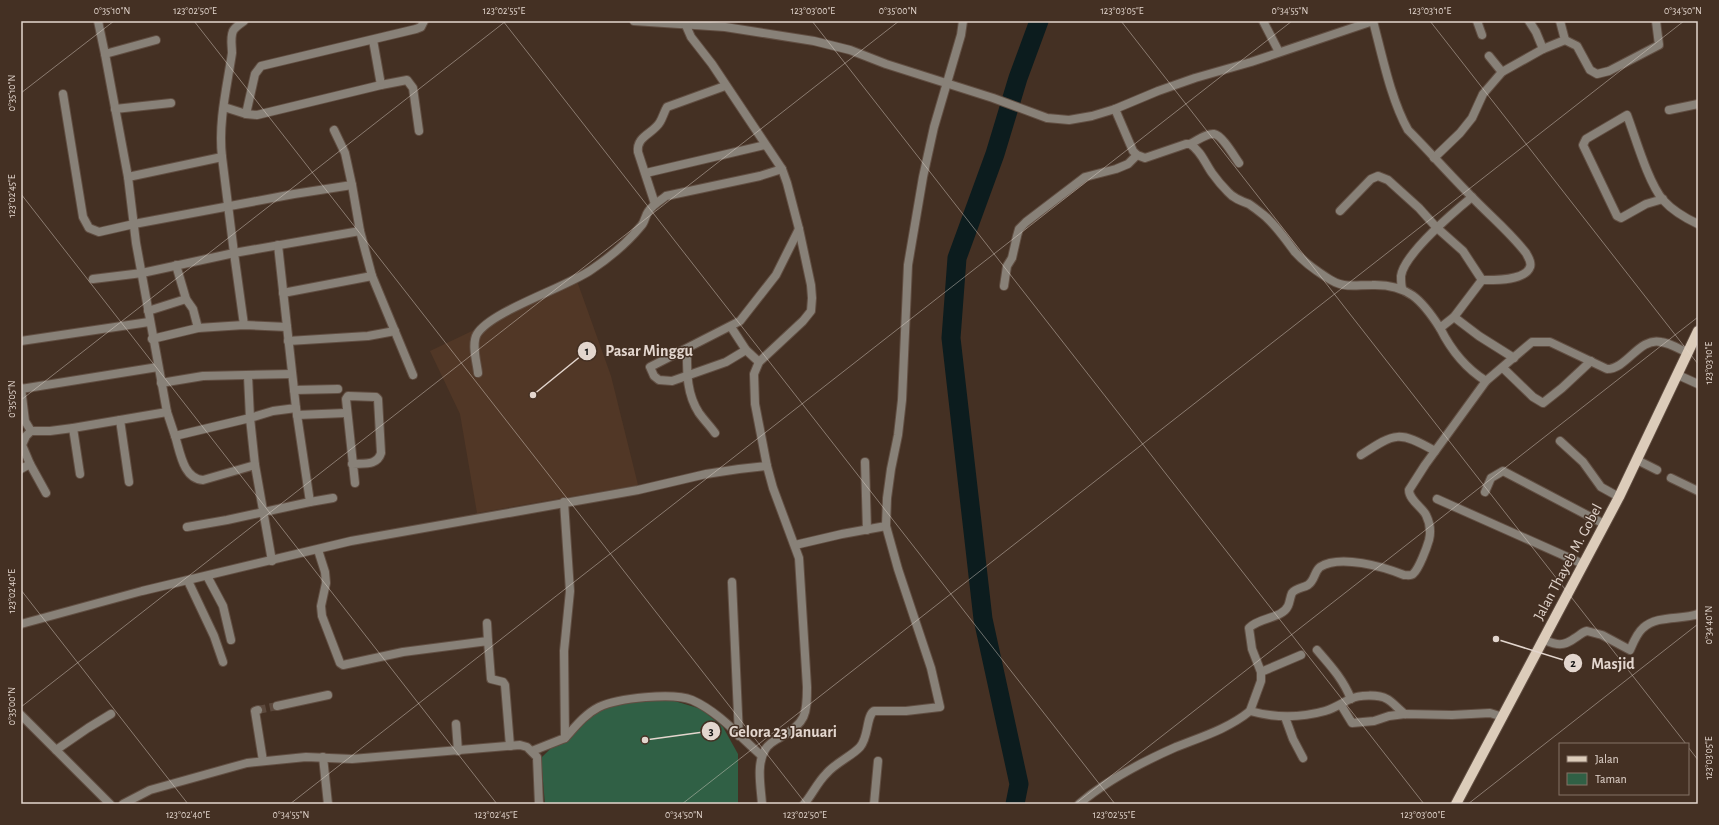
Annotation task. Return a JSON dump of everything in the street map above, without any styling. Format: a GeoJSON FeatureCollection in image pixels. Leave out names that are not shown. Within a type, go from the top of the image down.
{"type":"FeatureCollection","features":[{"type":"Feature","properties":{"kind":"main road","name":"Jalan Thayeb M. Gobel"},"geometry":{"type":"LineString","coordinates":[[1456,804],[1619,497],[1698,331]]}},
{"type":"Feature","properties":{"kind":"street"},"geometry":{"type":"LineString","coordinates":[[98,21],[128,177],[152,339],[167,412],[186,469],[192,477],[203,480],[255,465]]}},
{"type":"Feature","properties":{"kind":"street"},"geometry":{"type":"LineString","coordinates":[[244,21],[233,30],[232,35],[232,51],[220,142],[244,325]]}},
{"type":"Feature","properties":{"kind":"street"},"geometry":{"type":"LineString","coordinates":[[246,114],[255,74],[261,66],[416,30],[421,27],[424,21]]}},
{"type":"Feature","properties":{"kind":"street"},"geometry":{"type":"LineString","coordinates":[[634,21],[685,22],[814,41],[850,50],[886,64],[993,98],[1048,118],[1069,120],[1092,116],[1115,109],[1176,84],[1373,21],[1403,121],[1408,130],[1506,232],[1530,260],[1530,267],[1525,274],[1519,277],[1497,280],[1482,280]]}},
{"type":"Feature","properties":{"kind":"street"},"geometry":{"type":"LineString","coordinates":[[804,804],[826,773],[860,747],[867,733],[871,713],[874,711],[906,711],[940,707],[931,668],[898,569],[886,526],[887,498],[898,435],[902,400],[908,265],[923,177],[946,83],[961,35],[963,21]]}},
{"type":"Feature","properties":{"kind":"street"},"geometry":{"type":"LineString","coordinates":[[1263,21],[1279,52]]}},
{"type":"Feature","properties":{"kind":"street"},"geometry":{"type":"LineString","coordinates":[[1477,21],[1482,35]]}},
{"type":"Feature","properties":{"kind":"street"},"geometry":{"type":"LineString","coordinates":[[1529,21],[1536,32],[1543,50]]}},
{"type":"Feature","properties":{"kind":"street"},"geometry":{"type":"LineString","coordinates":[[1560,21],[1565,40],[1577,46],[1590,70],[1597,74],[1609,71],[1659,45],[1656,21]]}},
{"type":"Feature","properties":{"kind":"street"},"geometry":{"type":"LineString","coordinates":[[685,22],[691,37],[712,64],[725,86],[782,169],[799,229],[811,285],[812,298],[810,310],[803,321],[759,362],[754,374],[755,404],[767,466],[773,488],[799,558],[807,704],[804,719],[798,726],[768,745],[762,756],[760,764],[762,804]]}},
{"type":"Feature","properties":{"kind":"street"},"geometry":{"type":"LineString","coordinates":[[105,54],[156,40]]}},
{"type":"Feature","properties":{"kind":"street"},"geometry":{"type":"LineString","coordinates":[[373,40],[381,84]]}},
{"type":"Feature","properties":{"kind":"street"},"geometry":{"type":"LineString","coordinates":[[1434,158],[1460,133],[1472,118],[1483,94],[1502,72],[1565,40]]}},
{"type":"Feature","properties":{"kind":"street"},"geometry":{"type":"LineString","coordinates":[[1489,56],[1502,72]]}},
{"type":"Feature","properties":{"kind":"street"},"geometry":{"type":"LineString","coordinates":[[224,107],[246,114],[257,115],[381,84],[403,80],[410,82],[413,88],[419,131]]}},
{"type":"Feature","properties":{"kind":"street"},"geometry":{"type":"LineString","coordinates":[[655,204],[637,146],[641,139],[660,122],[667,107],[725,86]]}},
{"type":"Feature","properties":{"kind":"street"},"geometry":{"type":"LineString","coordinates":[[63,94],[86,222],[92,230],[99,232],[228,206],[352,185]]}},
{"type":"Feature","properties":{"kind":"street"},"geometry":{"type":"LineString","coordinates":[[115,109],[171,104]]}},
{"type":"Feature","properties":{"kind":"street"},"geometry":{"type":"LineString","coordinates":[[1669,110],[1698,104]]}},
{"type":"Feature","properties":{"kind":"street"},"geometry":{"type":"LineString","coordinates":[[1115,109],[1133,151],[1137,155],[1145,158],[1190,144],[1208,135],[1217,135],[1239,163]]}},
{"type":"Feature","properties":{"kind":"street"},"geometry":{"type":"LineString","coordinates":[[1663,199],[1646,204],[1621,218],[1617,216],[1583,145],[1586,140],[1627,115],[1644,161],[1655,186],[1663,199],[1674,210],[1698,224]]}},
{"type":"Feature","properties":{"kind":"street"},"geometry":{"type":"LineString","coordinates":[[334,130],[345,153],[360,231],[372,276],[413,375]]}},
{"type":"Feature","properties":{"kind":"street"},"geometry":{"type":"LineString","coordinates":[[646,173],[765,144]]}},
{"type":"Feature","properties":{"kind":"street"},"geometry":{"type":"LineString","coordinates":[[1190,144],[1200,154],[1212,173],[1230,194],[1250,205],[1273,223],[1296,253],[1326,278],[1339,285],[1353,287],[1374,285],[1402,288],[1420,300],[1458,357],[1468,369],[1486,381]]}},
{"type":"Feature","properties":{"kind":"street"},"geometry":{"type":"LineString","coordinates":[[1004,286],[1006,270],[1012,258],[1019,229],[1026,222],[1085,177],[1116,169],[1128,164],[1137,155]]}},
{"type":"Feature","properties":{"kind":"street"},"geometry":{"type":"LineString","coordinates":[[128,177],[222,157]]}},
{"type":"Feature","properties":{"kind":"street"},"geometry":{"type":"LineString","coordinates":[[478,373],[475,343],[477,334],[482,329],[494,318],[568,284],[591,270],[618,249],[642,225],[648,212],[655,204],[666,196],[760,176],[782,169]]}},
{"type":"Feature","properties":{"kind":"street"},"geometry":{"type":"LineString","coordinates":[[1340,211],[1371,179],[1381,176],[1388,180],[1414,203],[1436,227],[1463,251],[1482,280]]}},
{"type":"Feature","properties":{"kind":"street"},"geometry":{"type":"LineString","coordinates":[[1402,288],[1401,275],[1407,263],[1436,227],[1472,197]]}},
{"type":"Feature","properties":{"kind":"street"},"geometry":{"type":"LineString","coordinates":[[746,350],[726,362],[672,381],[660,380],[654,376],[650,368],[740,321],[776,276],[799,229]]}},
{"type":"Feature","properties":{"kind":"street"},"geometry":{"type":"LineString","coordinates":[[93,279],[142,273],[234,253],[360,231]]}},
{"type":"Feature","properties":{"kind":"street"},"geometry":{"type":"LineString","coordinates":[[278,245],[296,412],[310,502]]}},
{"type":"Feature","properties":{"kind":"street"},"geometry":{"type":"LineString","coordinates":[[176,265],[186,299],[193,309],[198,328]]}},
{"type":"Feature","properties":{"kind":"street"},"geometry":{"type":"LineString","coordinates":[[283,293],[372,276]]}},
{"type":"Feature","properties":{"kind":"street"},"geometry":{"type":"LineString","coordinates":[[1440,328],[1454,317],[1482,280]]}},
{"type":"Feature","properties":{"kind":"street"},"geometry":{"type":"LineString","coordinates":[[148,311],[186,299]]}},
{"type":"Feature","properties":{"kind":"street"},"geometry":{"type":"LineString","coordinates":[[1454,317],[1479,336],[1514,358]]}},
{"type":"Feature","properties":{"kind":"street"},"geometry":{"type":"LineString","coordinates":[[21,341],[149,322]]}},
{"type":"Feature","properties":{"kind":"street"},"geometry":{"type":"LineString","coordinates":[[152,339],[198,328],[244,325],[286,327]]}},
{"type":"Feature","properties":{"kind":"street"},"geometry":{"type":"LineString","coordinates":[[731,327],[746,350],[759,362]]}},
{"type":"Feature","properties":{"kind":"street"},"geometry":{"type":"LineString","coordinates":[[288,341],[368,336],[395,331]]}},
{"type":"Feature","properties":{"kind":"street"},"geometry":{"type":"LineString","coordinates":[[1079,804],[1097,789],[1117,777],[1174,748],[1238,721],[1250,711],[1261,681],[1260,672],[1252,649],[1249,628],[1257,621],[1281,614],[1288,607],[1292,593],[1310,584],[1316,572],[1322,566],[1334,563],[1370,563],[1404,575],[1409,576],[1414,573],[1421,562],[1429,540],[1430,530],[1426,514],[1409,492],[1435,451],[1486,381],[1532,342],[1549,341],[1606,369],[1614,369],[1620,366],[1636,351],[1655,342],[1661,342],[1688,353]]}},
{"type":"Feature","properties":{"kind":"street"},"geometry":{"type":"LineString","coordinates":[[688,349],[687,376],[691,397],[699,414],[715,433]]}},
{"type":"Feature","properties":{"kind":"street"},"geometry":{"type":"LineString","coordinates":[[1503,368],[1533,396],[1543,403],[1562,388],[1591,361]]}},
{"type":"Feature","properties":{"kind":"street"},"geometry":{"type":"LineString","coordinates":[[31,431],[26,421],[21,389],[158,367]]}},
{"type":"Feature","properties":{"kind":"street"},"geometry":{"type":"LineString","coordinates":[[161,383],[203,376],[292,374]]}},
{"type":"Feature","properties":{"kind":"street"},"geometry":{"type":"LineString","coordinates":[[1678,375],[1698,384]]}},
{"type":"Feature","properties":{"kind":"street"},"geometry":{"type":"LineString","coordinates":[[248,376],[250,418],[255,465],[272,561]]}},
{"type":"Feature","properties":{"kind":"street"},"geometry":{"type":"LineString","coordinates":[[294,390],[338,389]]}},
{"type":"Feature","properties":{"kind":"street"},"geometry":{"type":"LineString","coordinates":[[352,464],[375,463],[381,453],[378,399],[372,396],[348,396],[346,399],[346,413],[354,482]]}},
{"type":"Feature","properties":{"kind":"street"},"geometry":{"type":"LineString","coordinates":[[175,436],[273,411],[346,413]]}},
{"type":"Feature","properties":{"kind":"street"},"geometry":{"type":"LineString","coordinates":[[46,493],[30,464],[22,445],[26,436],[31,431],[50,431],[73,428],[167,412]]}},
{"type":"Feature","properties":{"kind":"street"},"geometry":{"type":"LineString","coordinates":[[120,420],[129,482]]}},
{"type":"Feature","properties":{"kind":"street"},"geometry":{"type":"LineString","coordinates":[[73,428],[80,474]]}},
{"type":"Feature","properties":{"kind":"street"},"geometry":{"type":"LineString","coordinates":[[1361,455],[1383,441],[1395,437],[1406,436],[1435,451]]}},
{"type":"Feature","properties":{"kind":"street"},"geometry":{"type":"LineString","coordinates":[[1560,441],[1583,462],[1604,490],[1619,497]]}},
{"type":"Feature","properties":{"kind":"street"},"geometry":{"type":"LineString","coordinates":[[1637,460],[1658,470]]}},
{"type":"Feature","properties":{"kind":"street"},"geometry":{"type":"LineString","coordinates":[[864,462],[867,530]]}},
{"type":"Feature","properties":{"kind":"street"},"geometry":{"type":"LineString","coordinates":[[21,469],[30,464]]}},
{"type":"Feature","properties":{"kind":"street"},"geometry":{"type":"LineString","coordinates":[[21,624],[142,591],[351,541],[638,490],[706,474],[767,466]]}},
{"type":"Feature","properties":{"kind":"street"},"geometry":{"type":"LineString","coordinates":[[1485,492],[1491,478],[1504,471],[1604,524]]}},
{"type":"Feature","properties":{"kind":"street"},"geometry":{"type":"LineString","coordinates":[[1671,478],[1698,491]]}},
{"type":"Feature","properties":{"kind":"street"},"geometry":{"type":"LineString","coordinates":[[187,527],[333,498]]}},
{"type":"Feature","properties":{"kind":"street"},"geometry":{"type":"LineString","coordinates":[[1437,499],[1583,564]]}},
{"type":"Feature","properties":{"kind":"street"},"geometry":{"type":"LineString","coordinates":[[564,502],[570,591],[564,651],[565,738]]}},
{"type":"Feature","properties":{"kind":"street"},"geometry":{"type":"LineString","coordinates":[[795,545],[886,526]]}},
{"type":"Feature","properties":{"kind":"street"},"geometry":{"type":"LineString","coordinates":[[318,550],[325,572],[326,583],[322,606],[322,616],[340,663],[343,665],[404,652],[488,641]]}},
{"type":"Feature","properties":{"kind":"street"},"geometry":{"type":"LineString","coordinates":[[207,576],[223,606],[231,640]]}},
{"type":"Feature","properties":{"kind":"street"},"geometry":{"type":"LineString","coordinates":[[188,581],[214,636],[223,662]]}},
{"type":"Feature","properties":{"kind":"street"},"geometry":{"type":"LineString","coordinates":[[732,582],[739,736]]}},
{"type":"Feature","properties":{"kind":"street"},"geometry":{"type":"LineString","coordinates":[[1544,640],[1556,646],[1561,645],[1574,640],[1587,631],[1602,635],[1630,650],[1642,628],[1655,621],[1698,614]]}},
{"type":"Feature","properties":{"kind":"street"},"geometry":{"type":"LineString","coordinates":[[487,623],[491,679],[503,682],[505,685],[510,746]]}},
{"type":"Feature","properties":{"kind":"street"},"geometry":{"type":"LineString","coordinates":[[1316,650],[1346,686],[1351,699]]}},
{"type":"Feature","properties":{"kind":"street"},"geometry":{"type":"LineString","coordinates":[[1260,672],[1301,655]]}},
{"type":"Feature","properties":{"kind":"street"},"geometry":{"type":"LineString","coordinates":[[277,706],[328,695]]}},
{"type":"Feature","properties":{"kind":"street"},"geometry":{"type":"LineString","coordinates":[[532,751],[565,738],[579,723],[598,707],[625,700],[669,696],[692,700],[722,719],[762,756]]}},
{"type":"Feature","properties":{"kind":"street"},"geometry":{"type":"LineString","coordinates":[[1250,711],[1266,716],[1285,717],[1326,711],[1351,699],[1359,697],[1378,696],[1386,698],[1405,714]]}},
{"type":"Feature","properties":{"kind":"street"},"geometry":{"type":"LineString","coordinates":[[1341,705],[1352,723],[1374,721],[1389,716],[1405,714],[1452,716],[1490,713],[1503,717]]}},
{"type":"Feature","properties":{"kind":"street"},"geometry":{"type":"LineString","coordinates":[[258,710],[255,711],[263,760]]}},
{"type":"Feature","properties":{"kind":"street"},"geometry":{"type":"LineString","coordinates":[[56,750],[111,714]]}},
{"type":"Feature","properties":{"kind":"street"},"geometry":{"type":"LineString","coordinates":[[21,715],[110,804]]}},
{"type":"Feature","properties":{"kind":"street"},"geometry":{"type":"LineString","coordinates":[[1285,717],[1293,739],[1303,758]]}},
{"type":"Feature","properties":{"kind":"street"},"geometry":{"type":"LineString","coordinates":[[456,724],[458,751]]}},
{"type":"Feature","properties":{"kind":"street"},"geometry":{"type":"LineString","coordinates":[[123,804],[150,790],[247,763],[263,760],[323,757],[352,758],[520,745],[527,747],[537,757],[539,804]]}},
{"type":"Feature","properties":{"kind":"street"},"geometry":{"type":"LineString","coordinates":[[323,757],[328,804]]}},
{"type":"Feature","properties":{"kind":"street"},"geometry":{"type":"LineString","coordinates":[[874,804],[878,761]]}},
{"type":"Feature","properties":{"kind":"shaded area"},"geometry":{"type":"Polygon","coordinates":[[[577,281],[611,376],[638,485],[477,513],[460,414],[430,351],[577,281]]]}},
{"type":"Feature","properties":{"kind":"green space"},"geometry":{"type":"Polygon","coordinates":[[[668,699],[701,709],[723,727],[738,754],[738,804],[545,804],[541,758],[589,711],[621,702],[668,699]]]}},
{"type":"Feature","properties":{"kind":"waterway"},"geometry":{"type":"LineString","coordinates":[[1015,804],[1019,784],[983,619],[951,338],[957,258],[995,154],[1018,78],[1039,21]]}},
{"type":"Feature","properties":{"kind":"tunnel"},"geometry":{"type":"LineString","coordinates":[[258,710],[277,706]]}},
{"type":"Feature","properties":{"kind":"place","name":"Pasar Minggu"},"geometry":{"type":"Point","coordinates":[533,395]}},
{"type":"Feature","properties":{"kind":"place","name":"Masjid"},"geometry":{"type":"Point","coordinates":[1496,639]}},
{"type":"Feature","properties":{"kind":"place","name":"Gelora 23 Januari"},"geometry":{"type":"Point","coordinates":[645,740]}}]}
